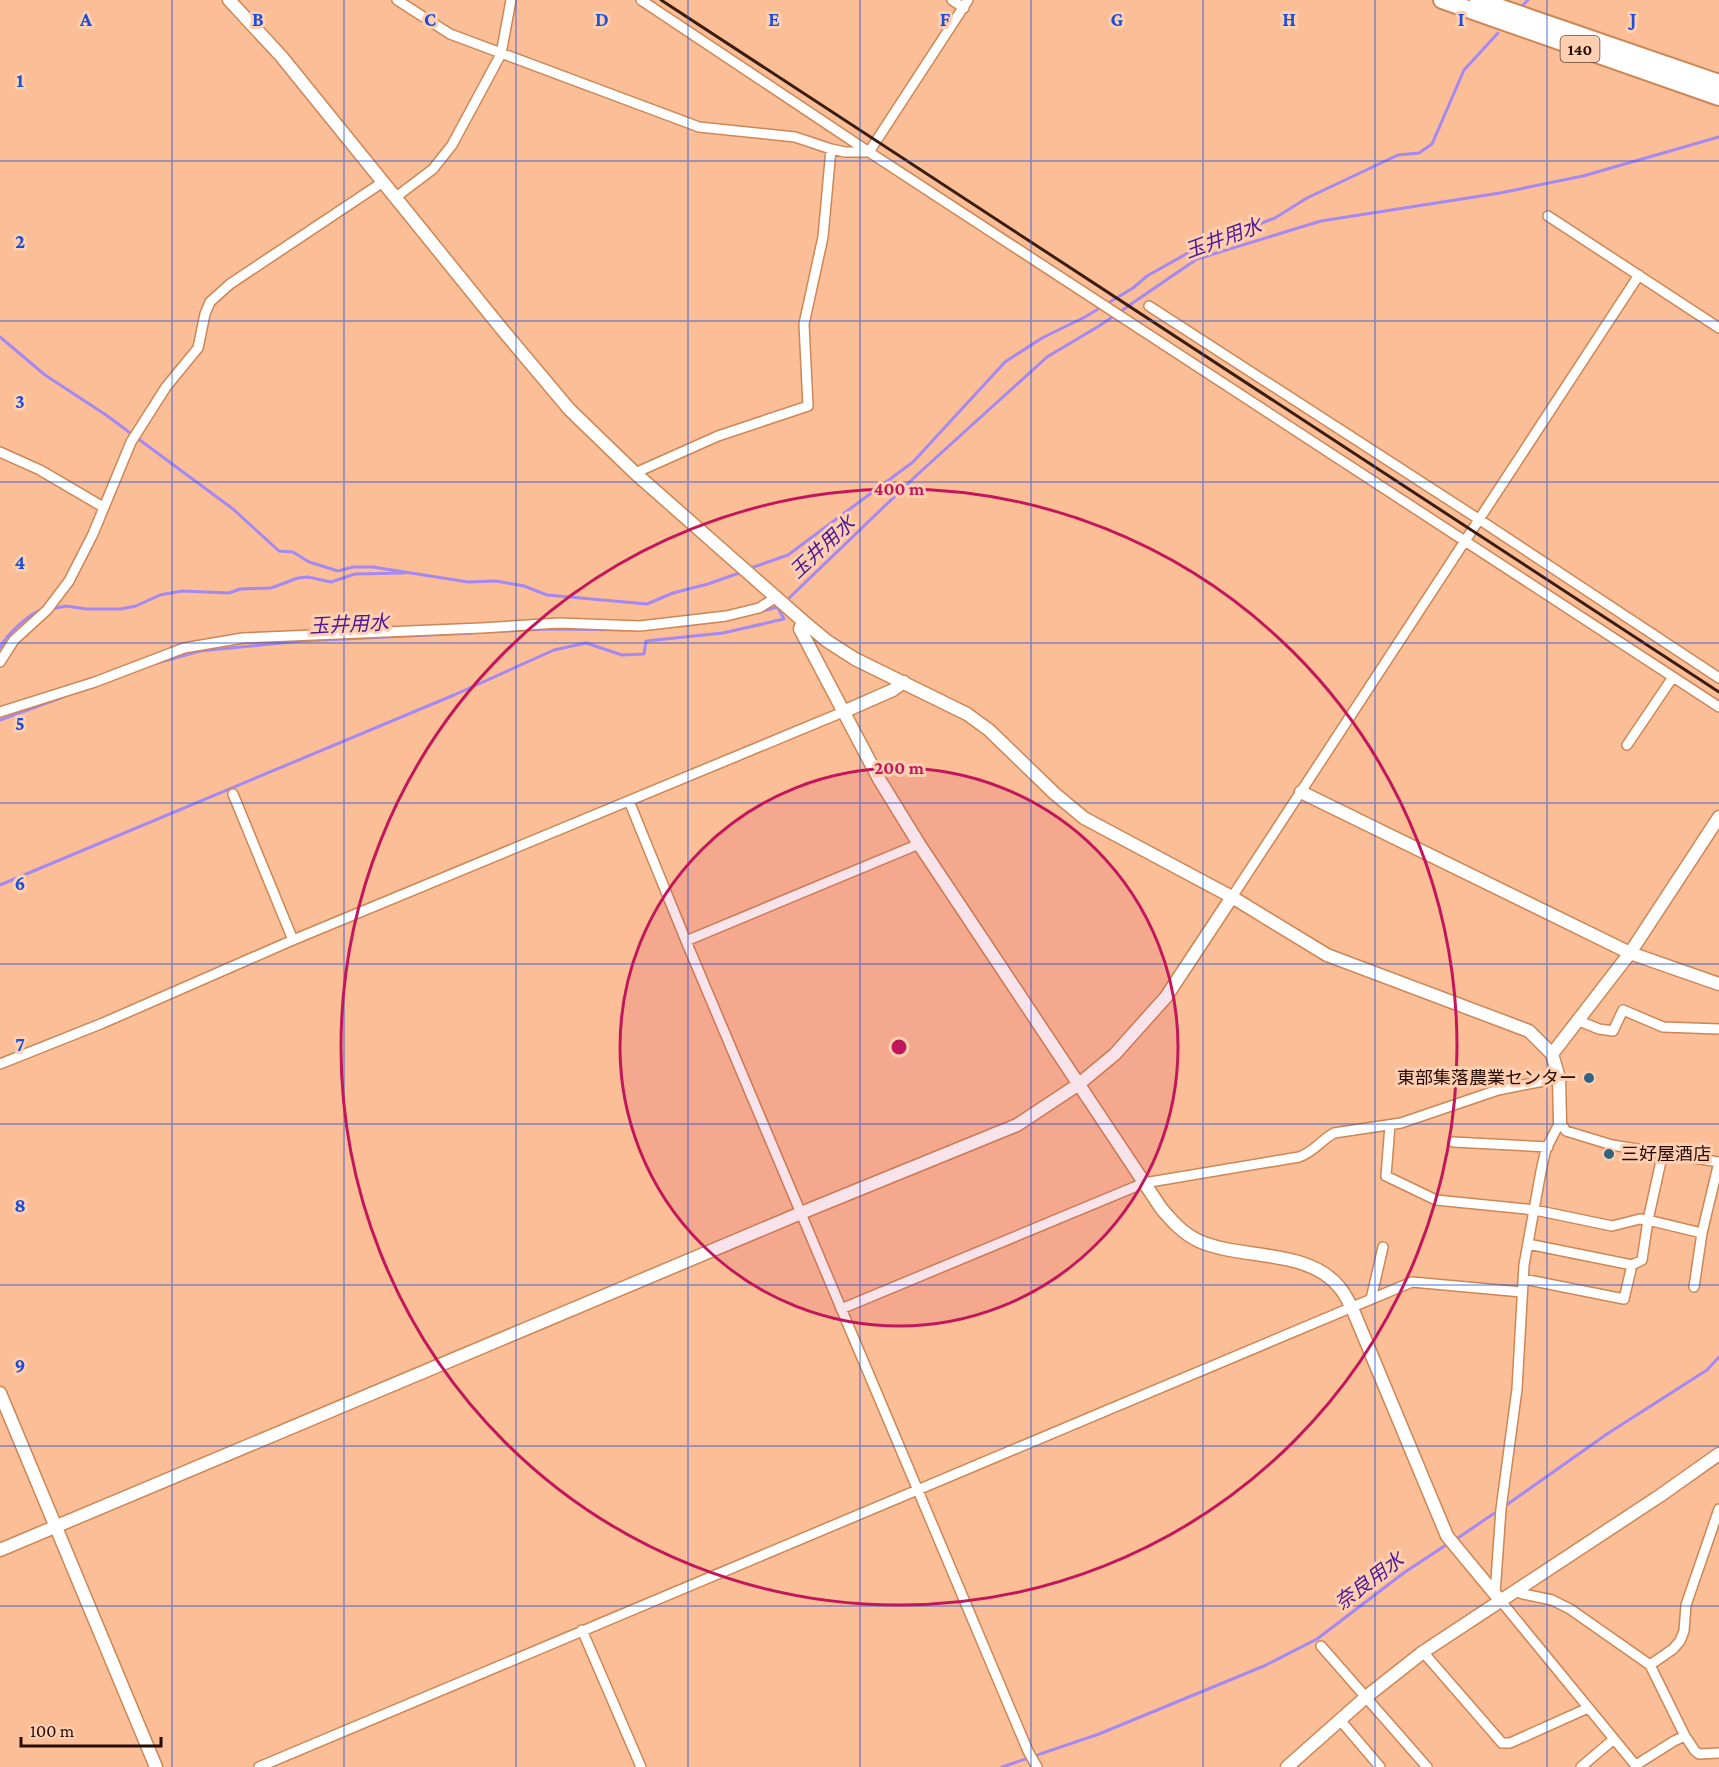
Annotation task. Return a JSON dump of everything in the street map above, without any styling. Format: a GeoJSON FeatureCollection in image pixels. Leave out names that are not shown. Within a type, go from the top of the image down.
{"type":"FeatureCollection","features":[{"type":"Feature","properties":{"kind":"highway","name":"140"},"geometry":{"type":"LineString","coordinates":[[1442,0],[1719,97]]}},
{"type":"Feature","properties":{"kind":"highway","name":"140"},"geometry":{"type":"LineString","coordinates":[[1478,0],[1719,83]]}},
{"type":"Feature","properties":{"kind":"street"},"geometry":{"type":"LineString","coordinates":[[229,0],[281,56],[569,409],[634,473],[827,641],[855,659],[967,714],[1084,818],[1232,897],[1327,955],[1529,1031],[1552,1054],[1558,1078],[1560,1122],[1548,1147],[1541,1171],[1523,1279],[1517,1389],[1501,1509],[1498,1597]]}},
{"type":"Feature","properties":{"kind":"street"},"geometry":{"type":"LineString","coordinates":[[397,0],[450,34],[699,127],[795,137],[845,152],[869,152]]}},
{"type":"Feature","properties":{"kind":"street"},"geometry":{"type":"LineString","coordinates":[[396,197],[433,169],[452,145],[501,54],[511,0]]}},
{"type":"Feature","properties":{"kind":"street"},"geometry":{"type":"LineString","coordinates":[[641,0],[869,152],[1719,707]]}},
{"type":"Feature","properties":{"kind":"street"},"geometry":{"type":"LineString","coordinates":[[869,152],[966,4],[952,0]]}},
{"type":"Feature","properties":{"kind":"street"},"geometry":{"type":"LineString","coordinates":[[634,473],[718,436],[808,406],[804,324],[823,237],[831,149]]}},
{"type":"Feature","properties":{"kind":"street"},"geometry":{"type":"LineString","coordinates":[[0,662],[14,640],[50,607],[69,581],[93,534],[137,431],[166,387],[198,348],[205,314],[210,302],[230,284],[383,182]]}},
{"type":"Feature","properties":{"kind":"street"},"geometry":{"type":"LineString","coordinates":[[1548,216],[1719,328]]}},
{"type":"Feature","properties":{"kind":"street"},"geometry":{"type":"LineString","coordinates":[[0,1550],[801,1213],[1017,1125],[1079,1084],[1114,1054],[1166,998],[1639,276]]}},
{"type":"Feature","properties":{"kind":"street"},"geometry":{"type":"LineString","coordinates":[[1149,306],[1480,519],[1719,678]]}},
{"type":"Feature","properties":{"kind":"street"},"geometry":{"type":"LineString","coordinates":[[0,452],[40,470],[103,507]]}},
{"type":"Feature","properties":{"kind":"street"},"geometry":{"type":"LineString","coordinates":[[0,712],[95,682],[184,648],[243,638],[559,623],[640,626],[726,616],[759,608],[777,599]]}},
{"type":"Feature","properties":{"kind":"street"},"geometry":{"type":"LineString","coordinates":[[803,621],[800,629],[879,779],[919,844],[1144,1183],[1173,1223],[1184,1232],[1209,1245],[1305,1264],[1324,1274],[1340,1287],[1352,1308],[1451,1542],[1636,1766],[1685,1736]]}},
{"type":"Feature","properties":{"kind":"street"},"geometry":{"type":"LineString","coordinates":[[1627,745],[1673,677]]}},
{"type":"Feature","properties":{"kind":"street"},"geometry":{"type":"LineString","coordinates":[[0,1064],[103,1023],[293,940],[843,712],[893,690],[904,682]]}},
{"type":"Feature","properties":{"kind":"street"},"geometry":{"type":"LineString","coordinates":[[1301,792],[1630,953],[1719,984]]}},
{"type":"Feature","properties":{"kind":"street"},"geometry":{"type":"LineString","coordinates":[[233,794],[293,940]]}},
{"type":"Feature","properties":{"kind":"street"},"geometry":{"type":"LineString","coordinates":[[629,801],[1023,1740],[1037,1767]]}},
{"type":"Feature","properties":{"kind":"street"},"geometry":{"type":"LineString","coordinates":[[1552,1054],[1630,953],[1719,817]]}},
{"type":"Feature","properties":{"kind":"street"},"geometry":{"type":"LineString","coordinates":[[686,941],[919,844]]}},
{"type":"Feature","properties":{"kind":"street"},"geometry":{"type":"LineString","coordinates":[[1579,1021],[1599,1029],[1612,1031],[1623,1010],[1664,1027],[1719,1029]]}},
{"type":"Feature","properties":{"kind":"street"},"geometry":{"type":"LineString","coordinates":[[841,1309],[1144,1183],[1299,1156],[1314,1150],[1328,1136],[1335,1133],[1401,1123],[1498,1090],[1558,1078]]}},
{"type":"Feature","properties":{"kind":"street"},"geometry":{"type":"LineString","coordinates":[[1560,1122],[1566,1131],[1612,1145],[1719,1162],[1702,1233],[1694,1287]]}},
{"type":"Feature","properties":{"kind":"street"},"geometry":{"type":"LineString","coordinates":[[1390,1125],[1386,1176],[1436,1200],[1535,1210],[1612,1226],[1640,1219],[1702,1233]]}},
{"type":"Feature","properties":{"kind":"street"},"geometry":{"type":"LineString","coordinates":[[1453,1142],[1548,1147]]}},
{"type":"Feature","properties":{"kind":"street"},"geometry":{"type":"LineString","coordinates":[[1528,1244],[1632,1265],[1642,1260],[1663,1152]]}},
{"type":"Feature","properties":{"kind":"street"},"geometry":{"type":"LineString","coordinates":[[1371,1299],[1383,1247]]}},
{"type":"Feature","properties":{"kind":"street"},"geometry":{"type":"LineString","coordinates":[[1523,1279],[1624,1299],[1632,1265]]}},
{"type":"Feature","properties":{"kind":"street"},"geometry":{"type":"LineString","coordinates":[[259,1767],[1412,1282],[1522,1292]]}},
{"type":"Feature","properties":{"kind":"street"},"geometry":{"type":"LineString","coordinates":[[0,1393],[156,1767]]}},
{"type":"Feature","properties":{"kind":"street"},"geometry":{"type":"LineString","coordinates":[[1287,1767],[1366,1697],[1498,1597],[1516,1591],[1719,1454]]}},
{"type":"Feature","properties":{"kind":"street"},"geometry":{"type":"LineString","coordinates":[[1650,1665],[1673,1649],[1680,1641],[1684,1631],[1686,1605],[1719,1509]]}},
{"type":"Feature","properties":{"kind":"street"},"geometry":{"type":"LineString","coordinates":[[1516,1591],[1552,1600],[1570,1609],[1650,1665],[1685,1736],[1699,1754],[1719,1753]]}},
{"type":"Feature","properties":{"kind":"street"},"geometry":{"type":"LineString","coordinates":[[582,1630],[641,1767]]}},
{"type":"Feature","properties":{"kind":"street"},"geometry":{"type":"LineString","coordinates":[[1321,1646],[1427,1767]]}},
{"type":"Feature","properties":{"kind":"street"},"geometry":{"type":"LineString","coordinates":[[1423,1652],[1502,1743],[1510,1743],[1588,1708]]}},
{"type":"Feature","properties":{"kind":"street"},"geometry":{"type":"LineString","coordinates":[[1340,1720],[1380,1767]]}},
{"type":"Feature","properties":{"kind":"street"},"geometry":{"type":"LineString","coordinates":[[1581,1767],[1614,1739]]}},
{"type":"Feature","properties":{"kind":"waterway"},"geometry":{"type":"LineString","coordinates":[[1522,6],[1528,0]]}},
{"type":"Feature","properties":{"kind":"waterway"},"geometry":{"type":"LineString","coordinates":[[748,569],[788,555],[913,462],[1005,362],[1042,338],[1085,317],[1133,288],[1147,276],[1229,230],[1234,224],[1259,224],[1275,218],[1307,198],[1398,155],[1419,153],[1432,144],[1464,70],[1498,33]]}},
{"type":"Feature","properties":{"kind":"waterway","name":"玉井用水"},"geometry":{"type":"LineString","coordinates":[[786,601],[918,474],[1047,357],[1099,326],[1197,259],[1321,221],[1500,193],[1583,176],[1719,137]]}},
{"type":"Feature","properties":{"kind":"waterway"},"geometry":{"type":"LineString","coordinates":[[0,337],[45,375],[106,415],[233,509],[279,551],[293,552],[309,562],[338,571],[353,567],[373,567],[468,582],[496,581],[524,586],[547,595],[647,604],[673,593],[742,572]]}},
{"type":"Feature","properties":{"kind":"waterway"},"geometry":{"type":"LineString","coordinates":[[51,609],[66,606],[86,609],[121,609],[136,606],[160,595],[182,591],[229,593],[240,589],[271,588],[298,578],[308,577],[331,582],[355,574],[405,573]]}},
{"type":"Feature","properties":{"kind":"waterway","name":"玉井用水"},"geometry":{"type":"LineString","coordinates":[[759,612],[781,606]]}},
{"type":"Feature","properties":{"kind":"waterway"},"geometry":{"type":"LineString","coordinates":[[0,885],[454,695],[554,650],[586,643],[622,655],[644,654],[646,641],[723,633],[784,619],[778,608]]}},
{"type":"Feature","properties":{"kind":"waterway"},"geometry":{"type":"LineString","coordinates":[[0,648],[19,625],[33,614],[45,609]]}},
{"type":"Feature","properties":{"kind":"waterway","name":"玉井用水"},"geometry":{"type":"LineString","coordinates":[[679,626],[720,621]]}},
{"type":"Feature","properties":{"kind":"waterway","name":"玉井用水"},"geometry":{"type":"LineString","coordinates":[[487,632],[548,629],[637,630]]}},
{"type":"Feature","properties":{"kind":"waterway","name":"玉井用水"},"geometry":{"type":"LineString","coordinates":[[157,663],[200,651],[301,641],[472,633]]}},
{"type":"Feature","properties":{"kind":"waterway","name":"玉井用水"},"geometry":{"type":"LineString","coordinates":[[0,720],[63,697]]}},
{"type":"Feature","properties":{"kind":"waterway","name":"奈良用水"},"geometry":{"type":"LineString","coordinates":[[1505,1506],[1607,1434],[1707,1370],[1719,1357]]}},
{"type":"Feature","properties":{"kind":"waterway","name":"奈良用水"},"geometry":{"type":"LineString","coordinates":[[1455,1540],[1499,1510]]}},
{"type":"Feature","properties":{"kind":"waterway","name":"奈良用水"},"geometry":{"type":"LineString","coordinates":[[1002,1767],[1099,1734],[1264,1666],[1317,1639],[1405,1572],[1449,1543]]}},
{"type":"Feature","properties":{"kind":"railway"},"geometry":{"type":"LineString","coordinates":[[661,0],[1719,692]]}},
{"type":"Feature","properties":{"kind":"place","name":"東部集落農業センター"},"geometry":{"type":"Point","coordinates":[1589,1078]}},
{"type":"Feature","properties":{"kind":"place","name":"三好屋酒店"},"geometry":{"type":"Point","coordinates":[1609,1154]}}]}
